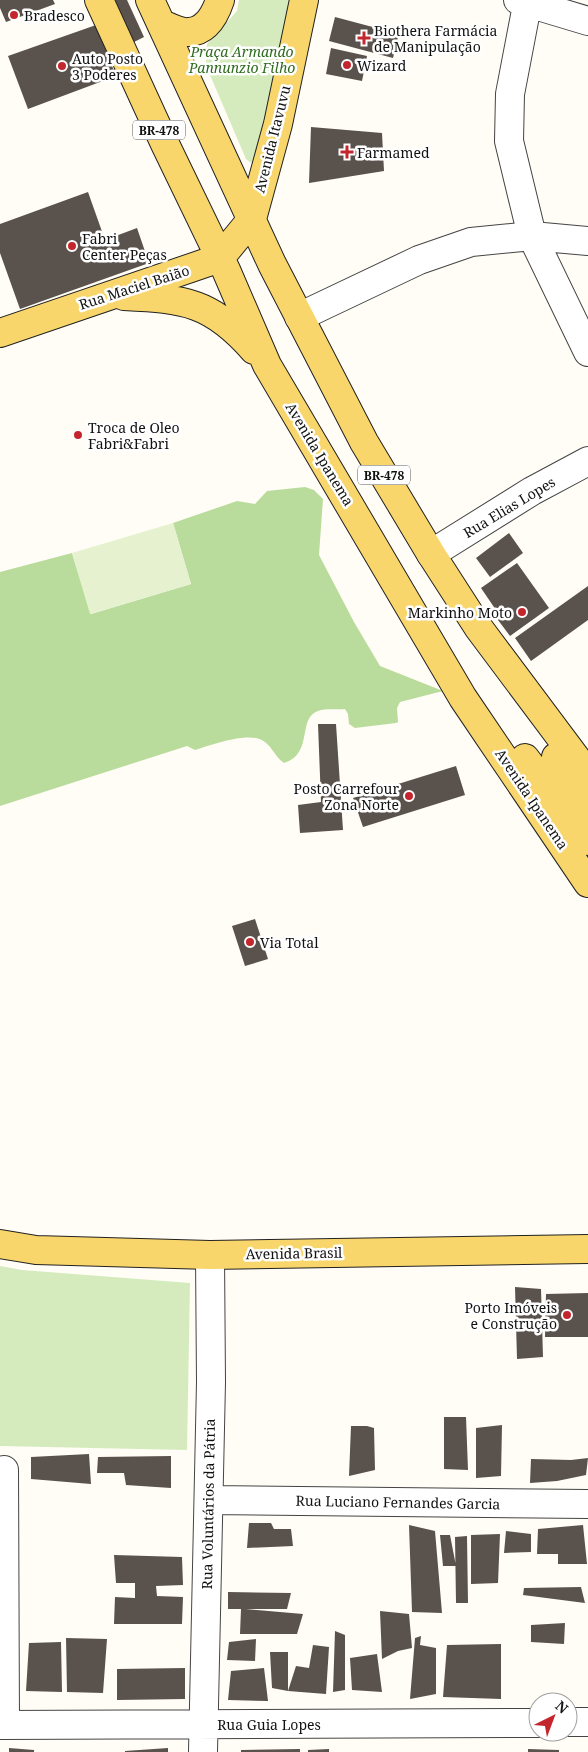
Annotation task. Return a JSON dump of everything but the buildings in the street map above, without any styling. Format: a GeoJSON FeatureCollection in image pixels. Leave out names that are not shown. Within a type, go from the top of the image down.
{"type":"FeatureCollection","features":[{"type":"Feature","properties":{"kind":"main road","name":"Avenida Ipanema"},"geometry":{"type":"LineString","coordinates":[[99,0],[220,258],[267,365],[463,698],[588,883]]}},
{"type":"Feature","properties":{"kind":"main road","name":"BR-478"},"geometry":{"type":"LineString","coordinates":[[150,0],[272,264],[364,442],[431,554],[478,627],[588,774]]}},
{"type":"Feature","properties":{"kind":"main road"},"geometry":{"type":"LineString","coordinates":[[162,24],[187,33],[202,29],[216,12],[220,0]]}},
{"type":"Feature","properties":{"kind":"main road","name":"Avenida Itavuvu"},"geometry":{"type":"LineString","coordinates":[[252,219],[278,124],[304,0]]}},
{"type":"Feature","properties":{"kind":"main road"},"geometry":{"type":"LineString","coordinates":[[220,258],[252,219]]}},
{"type":"Feature","properties":{"kind":"main road","name":"Rua Maciel Baião"},"geometry":{"type":"LineString","coordinates":[[0,333],[220,258]]}},
{"type":"Feature","properties":{"kind":"main road"},"geometry":{"type":"LineString","coordinates":[[108,295],[174,300],[211,312],[240,334],[267,365]]}},
{"type":"Feature","properties":{"kind":"main road"},"geometry":{"type":"LineString","coordinates":[[402,596],[588,841]]}},
{"type":"Feature","properties":{"kind":"main road"},"geometry":{"type":"LineString","coordinates":[[478,627],[588,808]]}},
{"type":"Feature","properties":{"kind":"main road","name":"Avenida Brasil"},"geometry":{"type":"LineString","coordinates":[[0,1244],[36,1250],[210,1255],[588,1249]]}},
{"type":"Feature","properties":{"kind":"street"},"geometry":{"type":"LineString","coordinates":[[588,21],[525,1],[510,94],[509,141],[532,236],[588,352]]}},
{"type":"Feature","properties":{"kind":"street"},"geometry":{"type":"LineString","coordinates":[[300,317],[419,260],[471,242],[532,236],[588,241]]}},
{"type":"Feature","properties":{"kind":"street","name":"Rua Elias Lopes"},"geometry":{"type":"LineString","coordinates":[[431,554],[532,491],[588,461]]}},
{"type":"Feature","properties":{"kind":"street","name":"Rua Voluntários da Pátria"},"geometry":{"type":"LineString","coordinates":[[204,1752],[211,1382],[210,1255]]}},
{"type":"Feature","properties":{"kind":"street"},"geometry":{"type":"LineString","coordinates":[[2,1725],[2,1520],[4,1470]]}},
{"type":"Feature","properties":{"kind":"street","name":"Rua Luciano Fernandes Garcia"},"geometry":{"type":"LineString","coordinates":[[209,1500],[588,1504]]}},
{"type":"Feature","properties":{"kind":"street","name":"Rua Guia Lopes"},"geometry":{"type":"LineString","coordinates":[[2,1725],[528,1722]]}},
{"type":"Feature","properties":{"kind":"green space","name":"Praça Armando Pannunzio Filho"},"geometry":{"type":"Polygon","coordinates":[[[239,0],[291,0],[256,159],[251,163],[246,159],[207,68],[206,60],[207,44],[237,11],[239,0]]]}},
{"type":"Feature","properties":{"kind":"green space"},"geometry":{"type":"Polygon","coordinates":[[[305,487],[314,490],[323,499],[319,555],[354,622],[380,666],[443,691],[400,702],[397,708],[398,722],[396,723],[355,728],[349,724],[348,714],[345,709],[318,711],[308,721],[299,752],[284,763],[268,744],[250,737],[220,742],[195,750],[187,746],[0,806],[0,572],[72,553],[91,614],[191,584],[173,523],[237,501],[255,504],[267,491],[305,487]]]}},
{"type":"Feature","properties":{"kind":"green space"},"geometry":{"type":"Polygon","coordinates":[[[173,523],[191,584],[90,614],[72,553],[173,523]]]}},
{"type":"Feature","properties":{"kind":"green space"},"geometry":{"type":"Polygon","coordinates":[[[0,1266],[22,1270],[190,1283],[187,1450],[0,1446],[0,1266]]]}},
{"type":"Feature","properties":{"kind":"place","name":"Bradesco"},"geometry":{"type":"Point","coordinates":[14,15]}},
{"type":"Feature","properties":{"kind":"place","name":"Biothera Farmácia de Manipulação"},"geometry":{"type":"Point","coordinates":[364,38]}},
{"type":"Feature","properties":{"kind":"place","name":"Wizard"},"geometry":{"type":"Point","coordinates":[347,65]}},
{"type":"Feature","properties":{"kind":"place","name":"Auto Posto 3 Poderes"},"geometry":{"type":"Point","coordinates":[62,66]}},
{"type":"Feature","properties":{"kind":"place","name":"Farmamed"},"geometry":{"type":"Point","coordinates":[347,152]}},
{"type":"Feature","properties":{"kind":"place","name":"Fabri Center Peças"},"geometry":{"type":"Point","coordinates":[72,246]}},
{"type":"Feature","properties":{"kind":"place","name":"Troca de Oleo Fabri&Fabri"},"geometry":{"type":"Point","coordinates":[78,435]}},
{"type":"Feature","properties":{"kind":"place","name":"Markinho Moto"},"geometry":{"type":"Point","coordinates":[522,612]}},
{"type":"Feature","properties":{"kind":"place","name":"Posto Carrefour Zona Norte"},"geometry":{"type":"Point","coordinates":[409,796]}},
{"type":"Feature","properties":{"kind":"place","name":"Via Total"},"geometry":{"type":"Point","coordinates":[250,942]}},
{"type":"Feature","properties":{"kind":"place","name":"Porto Imóveis e Construção"},"geometry":{"type":"Point","coordinates":[567,1315]}}]}
